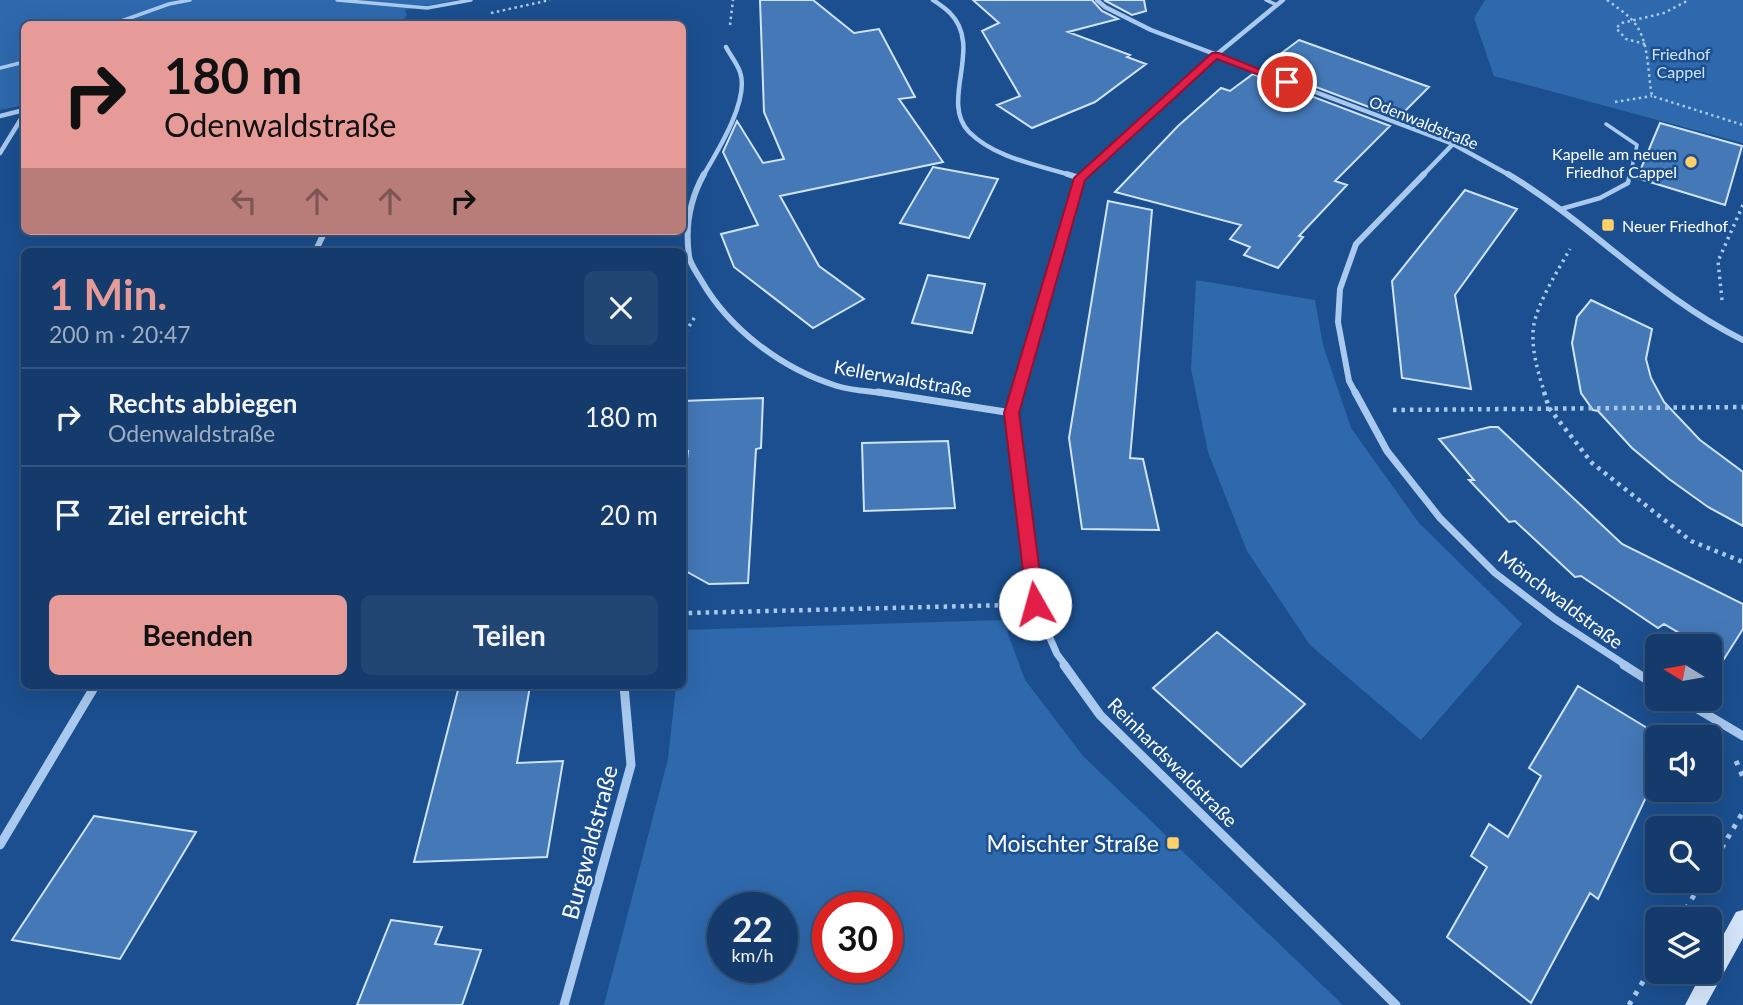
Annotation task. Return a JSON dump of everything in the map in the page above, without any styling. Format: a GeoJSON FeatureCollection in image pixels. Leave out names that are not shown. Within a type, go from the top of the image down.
{"type":"FeatureCollection","features":[{"type":"Feature","properties":{"kind":"street"},"geometry":{"type":"LineString","coordinates":[[933,0],[946,7],[957,24],[966,54],[957,94],[958,117],[964,128],[996,150],[1080,178],[1216,55],[1283,0]]}},
{"type":"Feature","properties":{"kind":"street","name":"Odenwaldstraße"},"geometry":{"type":"LineString","coordinates":[[1097,0],[1105,8],[1151,30],[1453,144],[1517,178],[1561,209],[1658,290],[1725,332],[1743,340]]}},
{"type":"Feature","properties":{"kind":"street","name":"Kellerwaldstraße"},"geometry":{"type":"LineString","coordinates":[[726,47],[741,74],[738,103],[731,127],[697,187],[688,216],[689,259],[713,301],[738,328],[780,360],[837,386],[1012,413]]}},
{"type":"Feature","properties":{"kind":"street"},"geometry":{"type":"LineString","coordinates":[[0,116],[21,112]]}},
{"type":"Feature","properties":{"kind":"street"},"geometry":{"type":"LineString","coordinates":[[0,153],[21,117]]}},
{"type":"Feature","properties":{"kind":"street","name":"Mönchwaldstraße"},"geometry":{"type":"LineString","coordinates":[[1453,144],[1356,244],[1340,289],[1338,322],[1349,381],[1387,451],[1440,518],[1495,573],[1555,619],[1645,678]]}},
{"type":"Feature","properties":{"kind":"street","name":"Reinhardswaldstraße"},"geometry":{"type":"LineString","coordinates":[[1080,178],[1012,413],[1035,604],[1056,654],[1100,715],[1396,1005]]}},
{"type":"Feature","properties":{"kind":"street"},"geometry":{"type":"LineString","coordinates":[[0,845],[92,689]]}},
{"type":"Feature","properties":{"kind":"street","name":"Burgwaldstraße"},"geometry":{"type":"LineString","coordinates":[[564,1005],[631,765],[624,689]]}},
{"type":"Feature","properties":{"kind":"street"},"geometry":{"type":"LineString","coordinates":[[1701,711],[1743,736]]}},
{"type":"Feature","properties":{"kind":"street"},"geometry":{"type":"LineString","coordinates":[[1695,1005],[1743,919]]}},
{"type":"Feature","properties":{"kind":"lane"},"geometry":{"type":"LineString","coordinates":[[121,21],[169,4],[190,0]]}},
{"type":"Feature","properties":{"kind":"lane"},"geometry":{"type":"LineString","coordinates":[[337,0],[427,8],[471,0]]}},
{"type":"Feature","properties":{"kind":"lane"},"geometry":{"type":"LineString","coordinates":[[1266,0],[1278,5]]}},
{"type":"Feature","properties":{"kind":"lane"},"geometry":{"type":"LineString","coordinates":[[0,68],[21,63]]}},
{"type":"Feature","properties":{"kind":"lane"},"geometry":{"type":"LineString","coordinates":[[1561,209],[1600,198],[1628,183],[1637,145],[1606,124]]}},
{"type":"Feature","properties":{"kind":"path"},"geometry":{"type":"LineString","coordinates":[[1607,0],[1634,22],[1646,45],[1652,96],[1743,125]]}},
{"type":"Feature","properties":{"kind":"path"},"geometry":{"type":"LineString","coordinates":[[1646,45],[1626,39],[1616,28],[1622,23],[1664,13],[1689,0]]}},
{"type":"Feature","properties":{"kind":"path"},"geometry":{"type":"LineString","coordinates":[[1725,332],[1718,261],[1743,205]]}},
{"type":"Feature","properties":{"kind":"path"},"geometry":{"type":"LineString","coordinates":[[1583,227],[1555,275],[1534,324],[1536,367],[1549,408],[1592,463],[1603,472],[1691,541],[1743,562]]}},
{"type":"Feature","properties":{"kind":"path"},"geometry":{"type":"LineString","coordinates":[[1364,412],[1743,407]]}},
{"type":"Feature","properties":{"kind":"path"},"geometry":{"type":"LineString","coordinates":[[686,615],[1035,604]]}},
{"type":"Feature","properties":{"kind":"path"},"geometry":{"type":"LineString","coordinates":[[1722,848],[1743,812]]}},
{"type":"Feature","properties":{"kind":"path"},"geometry":{"type":"LineString","coordinates":[[1629,1005],[1645,978]]}},
{"type":"Feature","properties":{"kind":"green space"},"geometry":{"type":"Polygon","coordinates":[[[0,0],[456,0],[405,10],[407,15],[403,21],[21,21],[21,106],[0,110],[0,0]]]}},
{"type":"Feature","properties":{"kind":"green space","name":"Friedhof Cappel"},"geometry":{"type":"Polygon","coordinates":[[[1485,0],[1743,0],[1743,143],[1494,76],[1474,18],[1485,0]]]}},
{"type":"Feature","properties":{"kind":"green space"},"geometry":{"type":"Polygon","coordinates":[[[1196,280],[1315,300],[1323,345],[1351,428],[1419,523],[1522,624],[1421,740],[1310,645],[1247,551],[1208,452],[1191,369],[1196,280]]]}},
{"type":"Feature","properties":{"kind":"green space"},"geometry":{"type":"Polygon","coordinates":[[[1003,620],[1025,680],[1083,756],[1343,1005],[604,1005],[668,759],[676,689],[686,689],[686,630],[1003,620]]]}},
{"type":"Feature","properties":{"kind":"building"},"geometry":{"type":"Polygon","coordinates":[[[760,0],[813,0],[854,33],[879,29],[915,97],[899,99],[943,162],[780,196],[819,266],[864,299],[813,328],[734,267],[721,234],[758,225],[723,152],[737,121],[763,163],[784,159],[764,112],[760,0]]]}},
{"type":"Feature","properties":{"kind":"building"},"geometry":{"type":"Polygon","coordinates":[[[973,0],[1092,0],[1102,11],[1118,19],[1068,32],[1130,55],[1127,57],[1146,64],[1095,102],[1032,128],[997,105],[1020,96],[982,31],[999,23],[973,0]]]}},
{"type":"Feature","properties":{"kind":"building"},"geometry":{"type":"Polygon","coordinates":[[[1104,0],[1144,0],[1146,11],[1132,15],[1104,0]]]}},
{"type":"Feature","properties":{"kind":"building"},"geometry":{"type":"Polygon","coordinates":[[[1299,40],[1429,87],[1398,118],[1263,67],[1299,40]]]}},
{"type":"Feature","properties":{"kind":"building"},"geometry":{"type":"Polygon","coordinates":[[[1253,74],[1390,126],[1335,181],[1347,185],[1299,236],[1303,237],[1278,268],[1244,255],[1250,247],[1230,239],[1241,225],[1115,192],[1178,126],[1221,88],[1230,91],[1253,74]]]}},
{"type":"Feature","properties":{"kind":"building","name":"Kapelle am neuen Friedhof Cappel"},"geometry":{"type":"Polygon","coordinates":[[[1660,123],[1742,146],[1725,205],[1637,178],[1660,123]]]}},
{"type":"Feature","properties":{"kind":"building"},"geometry":{"type":"Polygon","coordinates":[[[933,167],[998,179],[969,238],[900,223],[933,167]]]}},
{"type":"Feature","properties":{"kind":"building"},"geometry":{"type":"Polygon","coordinates":[[[1465,190],[1517,209],[1455,295],[1471,389],[1402,378],[1392,281],[1465,190]]]}},
{"type":"Feature","properties":{"kind":"building"},"geometry":{"type":"Polygon","coordinates":[[[1108,201],[1152,210],[1130,458],[1143,459],[1159,530],[1082,529],[1069,438],[1108,201]]]}},
{"type":"Feature","properties":{"kind":"building"},"geometry":{"type":"Polygon","coordinates":[[[928,275],[985,284],[972,333],[912,323],[928,275]]]}},
{"type":"Feature","properties":{"kind":"building"},"geometry":{"type":"Polygon","coordinates":[[[1591,300],[1652,329],[1646,359],[1651,378],[1664,402],[1700,440],[1743,472],[1743,526],[1708,507],[1669,479],[1632,448],[1598,411],[1593,410],[1581,393],[1572,343],[1577,317],[1591,300]]]}},
{"type":"Feature","properties":{"kind":"building"},"geometry":{"type":"Polygon","coordinates":[[[763,398],[761,448],[756,449],[748,583],[709,584],[686,571],[686,401],[763,398]]]}},
{"type":"Feature","properties":{"kind":"building"},"geometry":{"type":"Polygon","coordinates":[[[1498,427],[1622,544],[1743,604],[1743,629],[1724,659],[1722,634],[1681,634],[1664,624],[1658,628],[1581,576],[1575,577],[1515,521],[1509,522],[1469,480],[1474,480],[1439,439],[1498,427]]]}},
{"type":"Feature","properties":{"kind":"building"},"geometry":{"type":"Polygon","coordinates":[[[948,441],[955,508],[864,511],[862,443],[948,441]]]}},
{"type":"Feature","properties":{"kind":"building"},"geometry":{"type":"Polygon","coordinates":[[[1217,632],[1305,704],[1241,767],[1153,688],[1217,632]]]}},
{"type":"Feature","properties":{"kind":"building"},"geometry":{"type":"Polygon","coordinates":[[[1578,686],[1645,727],[1645,799],[1598,899],[1590,893],[1531,1003],[1447,937],[1487,867],[1471,856],[1489,824],[1508,837],[1541,776],[1529,768],[1578,686]]]}},
{"type":"Feature","properties":{"kind":"building"},"geometry":{"type":"Polygon","coordinates":[[[458,689],[529,689],[517,763],[563,761],[547,857],[414,862],[458,689]]]}},
{"type":"Feature","properties":{"kind":"building"},"geometry":{"type":"Polygon","coordinates":[[[94,816],[196,832],[120,959],[12,940],[94,816]]]}},
{"type":"Feature","properties":{"kind":"building"},"geometry":{"type":"Polygon","coordinates":[[[391,920],[442,927],[435,944],[481,950],[462,1005],[357,1005],[391,920]]]}},
{"type":"Feature","properties":{"kind":"place","name":"Kapelle am neuen Friedhof Cappel"},"geometry":{"type":"Point","coordinates":[1691,162]}},
{"type":"Feature","properties":{"kind":"place","name":"Neuer Friedhof"},"geometry":{"type":"Point","coordinates":[1608,225]}},
{"type":"Feature","properties":{"kind":"place","name":"Moischter Straße"},"geometry":{"type":"Point","coordinates":[1173,843]}},
{"type":"Feature","properties":{"kind":"route"},"geometry":{"type":"LineString","coordinates":[[1035,604],[1012,413],[1080,178],[1216,55],[1287,82]]}}]}
